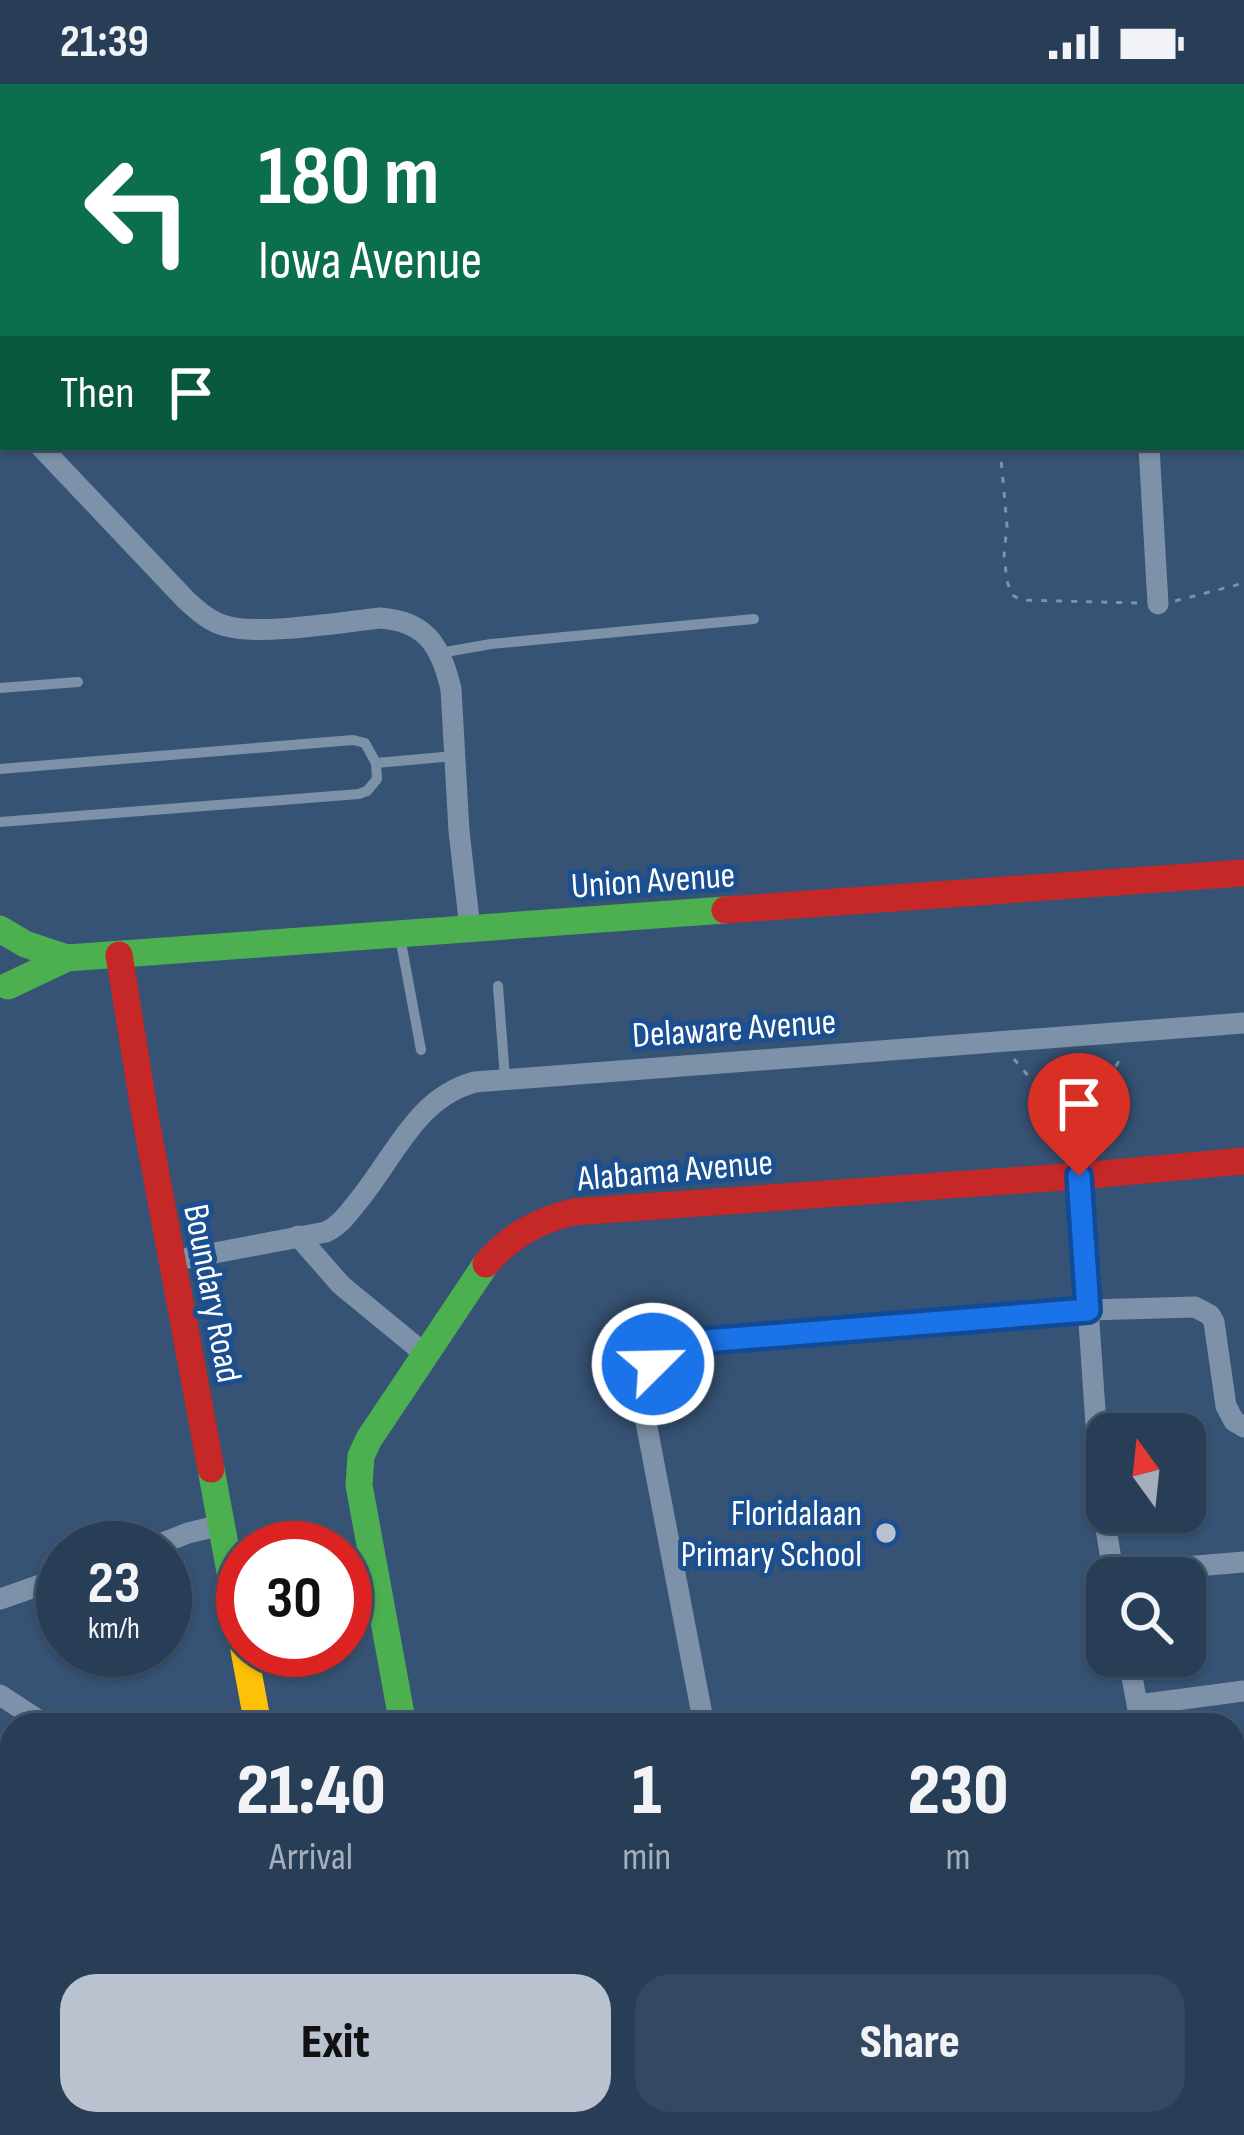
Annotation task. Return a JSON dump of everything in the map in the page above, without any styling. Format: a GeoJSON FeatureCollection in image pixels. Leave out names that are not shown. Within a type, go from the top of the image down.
{"type":"FeatureCollection","features":[{"type":"Feature","properties":{"kind":"street"},"geometry":{"type":"LineString","coordinates":[[44,450],[186,600],[212,621],[248,629],[380,618],[399,620],[424,633],[440,652],[452,689],[459,831],[470,928]]}},
{"type":"Feature","properties":{"kind":"street"},"geometry":{"type":"LineString","coordinates":[[1149,450],[1158,604]]}},
{"type":"Feature","properties":{"kind":"street","name":"Union Avenue"},"geometry":{"type":"LineString","coordinates":[[0,932],[67,958],[1244,873]]}},
{"type":"Feature","properties":{"kind":"street"},"geometry":{"type":"LineString","coordinates":[[0,932],[10,968],[4,994]]}},
{"type":"Feature","properties":{"kind":"street","name":"Boundary Road"},"geometry":{"type":"LineString","coordinates":[[118,955],[220,1521]]}},
{"type":"Feature","properties":{"kind":"street","name":"Union Avenue"},"geometry":{"type":"LineString","coordinates":[[4,994],[67,958]]}},
{"type":"Feature","properties":{"kind":"street","name":"Delaware Avenue"},"geometry":{"type":"LineString","coordinates":[[172,1261],[326,1232],[342,1221],[373,1183],[416,1120],[441,1095],[476,1082],[1244,1023]]}},
{"type":"Feature","properties":{"kind":"street","name":"Alabama Avenue"},"geometry":{"type":"LineString","coordinates":[[402,1713],[359,1472],[363,1450],[497,1249],[527,1228],[559,1215],[1244,1161]]}},
{"type":"Feature","properties":{"kind":"street"},"geometry":{"type":"LineString","coordinates":[[1079,1176],[1101,1498],[1113,1557]]}},
{"type":"Feature","properties":{"kind":"street"},"geometry":{"type":"LineString","coordinates":[[298,1236],[341,1286],[424,1354]]}},
{"type":"Feature","properties":{"kind":"street"},"geometry":{"type":"LineString","coordinates":[[702,1713],[642,1401],[646,1374],[676,1346],[1184,1305],[1210,1315],[1217,1330],[1226,1406],[1234,1421],[1244,1427]]}},
{"type":"Feature","properties":{"kind":"street"},"geometry":{"type":"LineString","coordinates":[[1206,1565],[1244,1562]]}},
{"type":"Feature","properties":{"kind":"street"},"geometry":{"type":"LineString","coordinates":[[0,1600],[36,1587]]}},
{"type":"Feature","properties":{"kind":"street","name":"Boundary Road"},"geometry":{"type":"LineString","coordinates":[[249,1677],[256,1713]]}},
{"type":"Feature","properties":{"kind":"street"},"geometry":{"type":"LineString","coordinates":[[1132,1677],[1139,1713]]}},
{"type":"Feature","properties":{"kind":"street"},"geometry":{"type":"LineString","coordinates":[[1148,1713],[1244,1691]]}},
{"type":"Feature","properties":{"kind":"street"},"geometry":{"type":"LineString","coordinates":[[0,1695],[28,1713]]}},
{"type":"Feature","properties":{"kind":"lane"},"geometry":{"type":"LineString","coordinates":[[440,652],[754,619]]}},
{"type":"Feature","properties":{"kind":"lane"},"geometry":{"type":"LineString","coordinates":[[0,688],[78,682]]}},
{"type":"Feature","properties":{"kind":"lane"},"geometry":{"type":"LineString","coordinates":[[0,769],[353,740],[365,743],[376,763],[377,779],[359,794],[0,822]]}},
{"type":"Feature","properties":{"kind":"lane"},"geometry":{"type":"LineString","coordinates":[[376,763],[455,756]]}},
{"type":"Feature","properties":{"kind":"lane"},"geometry":{"type":"LineString","coordinates":[[399,934],[421,1050]]}},
{"type":"Feature","properties":{"kind":"lane"},"geometry":{"type":"LineString","coordinates":[[499,986],[506,1078]]}},
{"type":"Feature","properties":{"kind":"path"},"geometry":{"type":"LineString","coordinates":[[1000,450],[1007,581],[1012,595],[1021,600],[1158,604],[1244,583]]}},
{"type":"Feature","properties":{"kind":"path"},"geometry":{"type":"LineString","coordinates":[[1069,1145],[1137,1030]]}},
{"type":"Feature","properties":{"kind":"path"},"geometry":{"type":"LineString","coordinates":[[994,1040],[1053,1105],[1079,1176]]}},
{"type":"Feature","properties":{"kind":"traffic: fast"},"geometry":{"type":"LineString","coordinates":[[8,986],[67,958],[725,910]]}},
{"type":"Feature","properties":{"kind":"traffic: fast"},"geometry":{"type":"LineString","coordinates":[[0,929],[25,944],[67,958]]}},
{"type":"Feature","properties":{"kind":"traffic: fast"},"geometry":{"type":"LineString","coordinates":[[401,1713],[359,1485],[361,1456],[486,1264]]}},
{"type":"Feature","properties":{"kind":"traffic: fast"},"geometry":{"type":"LineString","coordinates":[[211,1469],[221,1521]]}},
{"type":"Feature","properties":{"kind":"traffic: slow"},"geometry":{"type":"LineString","coordinates":[[249,1677],[256,1713]]}},
{"type":"Feature","properties":{"kind":"traffic: jam"},"geometry":{"type":"LineString","coordinates":[[725,910],[1244,873]]}},
{"type":"Feature","properties":{"kind":"traffic: jam"},"geometry":{"type":"LineString","coordinates":[[119,955],[211,1469]]}},
{"type":"Feature","properties":{"kind":"traffic: jam"},"geometry":{"type":"LineString","coordinates":[[486,1264],[525,1231],[573,1212],[1244,1161]]}},
{"type":"Feature","properties":{"kind":"place","name":"Floridalaan Primary School"},"geometry":{"type":"Point","coordinates":[886,1533]}},
{"type":"Feature","properties":{"kind":"route"},"geometry":{"type":"LineString","coordinates":[[653,1364],[676,1346],[693,1342],[1088,1310],[1079,1176]]}}]}
